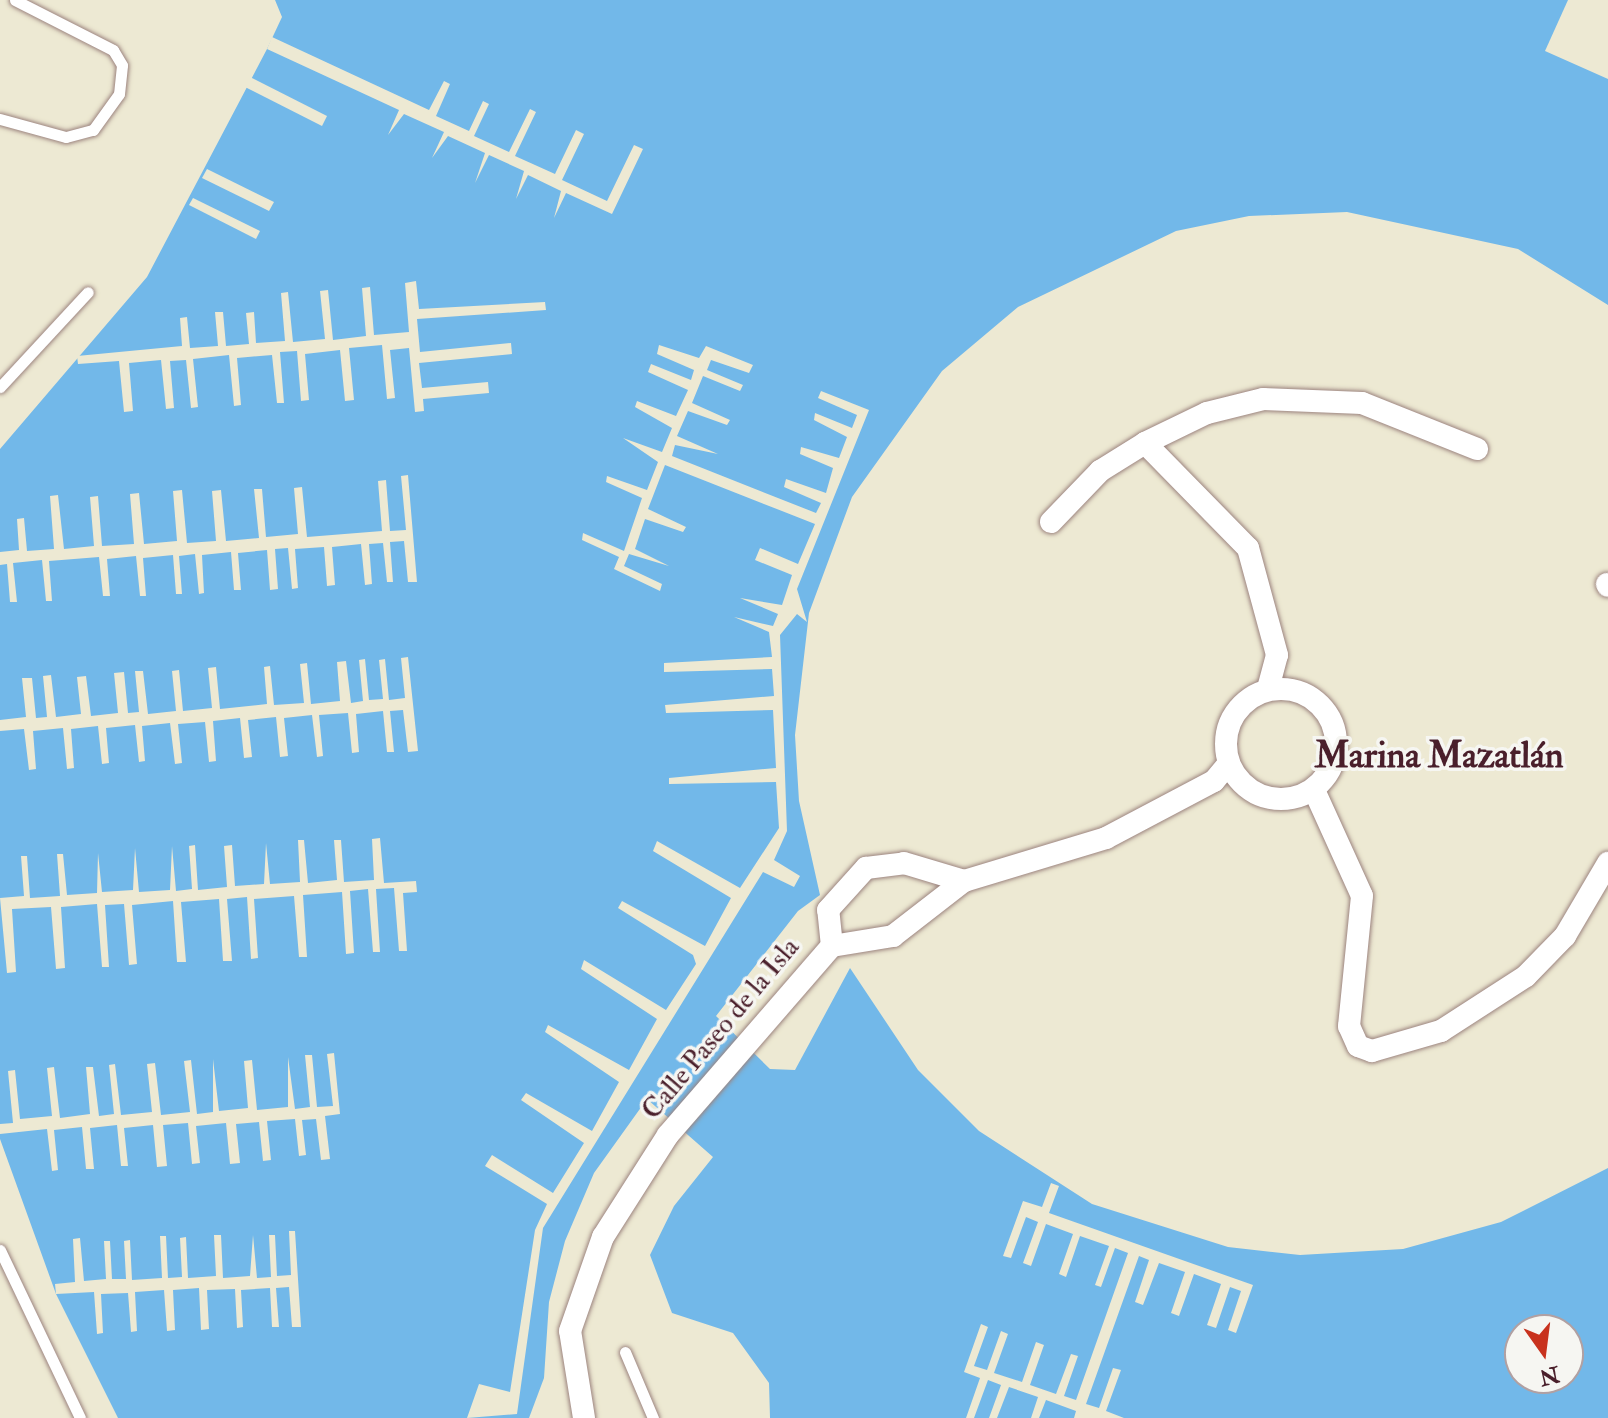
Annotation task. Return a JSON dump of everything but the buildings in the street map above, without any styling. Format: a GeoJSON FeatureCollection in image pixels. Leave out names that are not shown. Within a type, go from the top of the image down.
{"type":"FeatureCollection","features":[{"type":"Feature","properties":{"kind":"street"},"geometry":{"type":"LineString","coordinates":[[1051,522],[1100,471],[1145,443],[1207,413],[1263,399],[1362,403],[1477,449]]}},
{"type":"Feature","properties":{"kind":"street"},"geometry":{"type":"LineString","coordinates":[[1145,443],[1248,548],[1277,655],[1268,688],[1235,713],[1226,746],[1229,763],[1260,795],[1289,799],[1314,790],[1334,762],[1331,718],[1310,697],[1268,688]]}},
{"type":"Feature","properties":{"kind":"street","name":"Calle Paseo de la Isla"},"geometry":{"type":"LineString","coordinates":[[584,1418],[570,1351],[575,1307],[603,1237],[668,1135],[744,1040],[832,946],[893,936],[964,881],[1106,838],[1214,781],[1229,763]]}},
{"type":"Feature","properties":{"kind":"street"},"geometry":{"type":"LineString","coordinates":[[1314,790],[1362,896],[1349,1026],[1358,1046],[1392,1047],[1481,1010],[1565,936],[1608,863]]}},
{"type":"Feature","properties":{"kind":"street","name":"Calle Paseo de la Isla"},"geometry":{"type":"LineString","coordinates":[[832,946],[828,910],[866,868],[904,863],[964,881]]}},
{"type":"Feature","properties":{"kind":"lane"},"geometry":{"type":"LineString","coordinates":[[0,119],[66,137],[93,130],[119,94],[122,65],[113,50],[15,0]]}},
{"type":"Feature","properties":{"kind":"lane"},"geometry":{"type":"LineString","coordinates":[[0,387],[88,292]]}},
{"type":"Feature","properties":{"kind":"lane"},"geometry":{"type":"LineString","coordinates":[[0,1250],[80,1418]]}},
{"type":"Feature","properties":{"kind":"lane"},"geometry":{"type":"LineString","coordinates":[[625,1352],[653,1418]]}},
{"type":"Feature","properties":{"kind":"water"},"geometry":{"type":"Polygon","coordinates":[[[275,0],[1608,0],[1608,305],[1518,249],[1347,212],[1249,216],[1176,231],[1018,307],[942,371],[852,497],[809,613],[795,735],[799,801],[820,895],[798,911],[716,1016],[770,1069],[795,1070],[850,968],[918,1070],[979,1131],[1092,1204],[1228,1247],[1300,1255],[1403,1249],[1501,1222],[1608,1168],[1608,1418],[770,1418],[769,1383],[733,1333],[672,1313],[650,1255],[674,1206],[713,1157],[647,1099],[594,1173],[565,1241],[549,1302],[544,1378],[529,1418],[118,1418],[56,1294],[0,1139],[0,449],[147,277],[282,17],[275,0]]]}},
{"type":"Feature","properties":{"kind":"pier"},"geometry":{"type":"Polygon","coordinates":[[[1568,0],[1608,0],[1608,79],[1545,51],[1568,0]]]}},
{"type":"Feature","properties":{"kind":"pier"},"geometry":{"type":"Polygon","coordinates":[[[272,37],[429,110],[444,81],[450,84],[436,116],[469,131],[483,101],[489,104],[474,136],[509,152],[530,109],[536,112],[515,156],[555,174],[576,130],[584,134],[562,180],[607,201],[634,145],[643,149],[612,214],[566,193],[554,218],[561,191],[528,175],[516,199],[524,171],[489,155],[475,183],[485,153],[448,136],[432,158],[444,132],[404,114],[388,135],[399,110],[267,49],[272,37]]]}},
{"type":"Feature","properties":{"kind":"pier"},"geometry":{"type":"Polygon","coordinates":[[[248,76],[327,116],[322,126],[243,86],[248,76]]]}},
{"type":"Feature","properties":{"kind":"pier"},"geometry":{"type":"Polygon","coordinates":[[[207,169],[274,202],[269,211],[202,178],[207,169]]]}},
{"type":"Feature","properties":{"kind":"pier"},"geometry":{"type":"Polygon","coordinates":[[[193,198],[260,231],[256,239],[189,205],[193,198]]]}},
{"type":"Feature","properties":{"kind":"pier"},"geometry":{"type":"Polygon","coordinates":[[[416,281],[419,309],[545,302],[546,310],[417,319],[420,352],[511,343],[512,354],[419,363],[422,388],[488,382],[489,393],[423,399],[424,411],[415,412],[409,348],[390,350],[395,398],[387,399],[382,345],[349,348],[354,400],[345,401],[340,350],[305,354],[309,400],[301,401],[297,351],[280,352],[284,403],[277,403],[272,355],[237,358],[241,405],[234,406],[229,355],[193,359],[198,407],[191,408],[186,360],[170,361],[174,408],[166,409],[161,360],[129,363],[133,411],[124,412],[119,361],[78,364],[77,356],[182,346],[180,318],[187,317],[190,348],[218,346],[215,312],[223,312],[226,346],[249,344],[246,313],[254,312],[256,343],[285,341],[281,293],[288,292],[293,342],[325,339],[320,291],[328,290],[333,340],[366,336],[362,288],[370,287],[374,335],[409,332],[405,283],[416,281]]]}},
{"type":"Feature","properties":{"kind":"pier"},"geometry":{"type":"Polygon","coordinates":[[[659,345],[699,358],[706,346],[753,365],[749,373],[711,360],[707,370],[743,385],[740,391],[703,376],[692,403],[730,420],[727,425],[688,411],[677,436],[718,454],[675,445],[672,456],[816,513],[821,503],[784,487],[786,479],[826,493],[833,468],[800,454],[801,447],[839,458],[847,437],[814,420],[815,413],[852,428],[857,415],[818,398],[821,391],[869,410],[797,589],[807,622],[797,614],[780,635],[787,831],[774,860],[800,876],[794,887],[763,872],[543,1228],[517,1414],[467,1418],[479,1384],[510,1392],[535,1230],[547,1204],[485,1166],[492,1155],[553,1193],[584,1143],[521,1100],[526,1093],[592,1131],[619,1082],[545,1032],[548,1025],[629,1070],[657,1019],[581,969],[584,960],[666,1010],[696,964],[693,955],[618,908],[622,901],[705,946],[731,898],[653,851],[657,841],[740,888],[779,828],[776,782],[669,784],[669,778],[776,768],[773,710],[666,713],[665,705],[774,696],[772,669],[664,672],[664,663],[772,657],[769,632],[734,617],[773,626],[778,614],[740,598],[782,605],[792,575],[755,560],[760,548],[798,564],[815,524],[665,465],[648,509],[686,527],[683,532],[645,519],[635,549],[669,566],[629,554],[624,566],[662,584],[660,591],[614,569],[619,557],[582,540],[583,533],[624,551],[642,498],[606,482],[607,476],[647,490],[658,462],[623,438],[662,452],[672,428],[635,407],[637,401],[676,416],[688,390],[648,372],[651,364],[691,380],[694,370],[657,354],[659,345]]]}},
{"type":"Feature","properties":{"kind":"pier"},"geometry":{"type":"Polygon","coordinates":[[[408,475],[417,582],[408,582],[404,541],[390,542],[393,582],[387,582],[383,543],[369,544],[372,584],[365,585],[361,544],[332,547],[335,585],[327,586],[324,547],[295,549],[298,588],[292,589],[288,548],[275,549],[278,589],[270,590],[267,550],[238,553],[241,590],[234,590],[231,552],[202,555],[204,593],[199,594],[195,554],[179,556],[182,594],[176,594],[173,555],[143,558],[146,596],[140,596],[136,556],[107,559],[110,596],[103,596],[99,557],[49,561],[52,601],[46,601],[42,560],[13,563],[17,602],[10,602],[7,564],[0,565],[0,552],[19,550],[17,519],[24,518],[27,551],[54,549],[50,496],[58,495],[64,549],[94,546],[90,497],[98,496],[102,546],[134,544],[130,494],[139,493],[144,544],[177,541],[173,491],[182,490],[187,543],[216,541],[212,491],[221,490],[226,541],[259,538],[254,489],[262,489],[266,537],[298,534],[294,488],[302,487],[307,537],[382,531],[378,481],[386,480],[390,531],[406,530],[401,476],[408,475]]]}},
{"type":"Feature","properties":{"kind":"pier"},"geometry":{"type":"Polygon","coordinates":[[[408,657],[418,751],[408,752],[403,710],[390,711],[394,752],[387,752],[383,711],[356,714],[359,752],[352,753],[348,713],[319,715],[323,756],[317,757],[312,715],[284,718],[288,756],[280,757],[276,717],[248,720],[252,757],[244,758],[240,718],[213,721],[216,761],[209,762],[205,722],[178,724],[182,763],[175,764],[170,723],[142,726],[145,761],[139,762],[135,725],[106,728],[109,763],[102,764],[98,726],[71,729],[74,768],[67,769],[63,728],[33,731],[36,769],[29,770],[24,729],[0,731],[0,720],[26,717],[22,678],[32,678],[36,718],[47,717],[43,676],[51,675],[56,717],[81,714],[77,677],[86,676],[91,716],[118,713],[114,673],[124,672],[128,713],[139,712],[135,671],[143,671],[148,714],[176,711],[172,671],[179,670],[183,711],[212,708],[208,668],[216,667],[220,709],[267,704],[264,667],[270,666],[274,705],[304,703],[300,664],[307,663],[311,704],[340,701],[337,662],[346,661],[351,703],[363,701],[359,660],[365,659],[369,700],[383,699],[379,660],[385,659],[389,700],[405,698],[401,658],[408,657]]]}},
{"type":"Feature","properties":{"kind":"pier"},"geometry":{"type":"Polygon","coordinates":[[[380,838],[384,883],[416,881],[417,892],[403,893],[407,951],[399,951],[394,888],[376,889],[380,952],[373,952],[368,889],[350,891],[354,953],[346,954],[342,892],[303,895],[307,957],[299,957],[294,896],[254,899],[258,958],[251,959],[247,897],[227,899],[232,961],[223,961],[219,899],[181,902],[186,962],[177,962],[173,901],[132,905],[137,964],[129,965],[124,904],[105,905],[109,967],[102,967],[97,904],[61,907],[65,968],[56,969],[51,907],[12,909],[16,972],[7,973],[0,898],[24,896],[21,856],[27,856],[30,898],[60,896],[57,854],[63,854],[67,895],[97,893],[98,853],[102,892],[133,890],[135,848],[139,892],[170,890],[172,846],[176,891],[192,889],[189,846],[195,845],[198,890],[227,887],[224,846],[232,845],[235,886],[264,884],[266,843],[270,884],[300,882],[298,840],[304,840],[308,883],[337,880],[334,840],[341,840],[344,882],[374,880],[372,839],[380,838]]]}},
{"type":"Feature","properties":{"kind":"pier"},"geometry":{"type":"Polygon","coordinates":[[[334,1053],[340,1114],[325,1116],[330,1159],[321,1160],[316,1119],[302,1120],[306,1155],[299,1156],[295,1119],[267,1121],[271,1160],[263,1161],[259,1122],[236,1124],[240,1163],[230,1164],[226,1123],[196,1126],[200,1163],[192,1164],[188,1123],[163,1125],[167,1166],[157,1167],[153,1125],[124,1128],[128,1166],[121,1166],[117,1125],[90,1128],[94,1169],[86,1169],[82,1127],[54,1130],[58,1170],[52,1171],[47,1129],[0,1134],[0,1124],[13,1123],[8,1071],[15,1070],[20,1119],[52,1116],[47,1068],[54,1067],[60,1118],[90,1114],[86,1067],[93,1067],[99,1116],[114,1114],[109,1065],[115,1064],[121,1115],[152,1112],[147,1064],[155,1063],[161,1115],[190,1112],[184,1061],[191,1060],[197,1114],[213,1112],[213,1059],[219,1111],[248,1108],[244,1061],[252,1060],[257,1110],[288,1107],[288,1057],[295,1109],[310,1107],[305,1055],[312,1055],[317,1107],[333,1106],[327,1054],[334,1053]]]}},
{"type":"Feature","properties":{"kind":"pier"},"geometry":{"type":"Polygon","coordinates":[[[1051,1183],[1059,1186],[1049,1213],[1253,1285],[1236,1333],[1228,1330],[1241,1291],[1230,1287],[1216,1328],[1207,1325],[1221,1284],[1194,1274],[1179,1316],[1171,1313],[1185,1272],[1159,1263],[1143,1305],[1135,1302],[1149,1260],[1139,1256],[1086,1404],[1099,1408],[1113,1368],[1121,1370],[1106,1411],[1124,1418],[1074,1418],[1076,1411],[1046,1400],[1039,1418],[1031,1418],[1038,1397],[1009,1387],[997,1418],[989,1418],[1001,1385],[988,1380],[974,1418],[966,1418],[980,1378],[964,1372],[981,1324],[988,1327],[974,1366],[987,1370],[1001,1331],[1008,1334],[994,1373],[1022,1382],[1036,1342],[1044,1345],[1030,1385],[1056,1394],[1071,1354],[1078,1356],[1064,1396],[1076,1400],[1128,1253],[1115,1248],[1101,1287],[1095,1285],[1109,1246],[1080,1236],[1066,1277],[1059,1274],[1073,1234],[1046,1224],[1031,1266],[1023,1263],[1038,1222],[1026,1217],[1011,1258],[1003,1256],[1023,1201],[1042,1207],[1051,1183]]]}},
{"type":"Feature","properties":{"kind":"pier"},"geometry":{"type":"Polygon","coordinates":[[[289,1231],[295,1231],[301,1327],[292,1327],[289,1287],[276,1288],[279,1327],[272,1327],[270,1288],[241,1290],[243,1327],[237,1328],[235,1289],[207,1290],[209,1329],[201,1330],[199,1288],[173,1290],[175,1330],[167,1331],[164,1290],[135,1292],[137,1331],[131,1332],[128,1293],[101,1294],[103,1333],[97,1334],[94,1292],[56,1294],[55,1284],[75,1282],[73,1239],[80,1238],[84,1281],[106,1279],[104,1241],[110,1241],[112,1279],[126,1279],[124,1241],[130,1240],[132,1280],[162,1278],[160,1236],[166,1236],[168,1278],[182,1277],[180,1238],[186,1237],[188,1278],[216,1276],[214,1235],[221,1235],[223,1278],[250,1276],[253,1235],[257,1278],[271,1277],[269,1235],[275,1235],[277,1276],[291,1275],[289,1231]]]}},
{"type":"Feature","properties":{"kind":"district","name":"Marina Mazatlán"},"geometry":{"type":"Point","coordinates":[1439,756]}}]}
